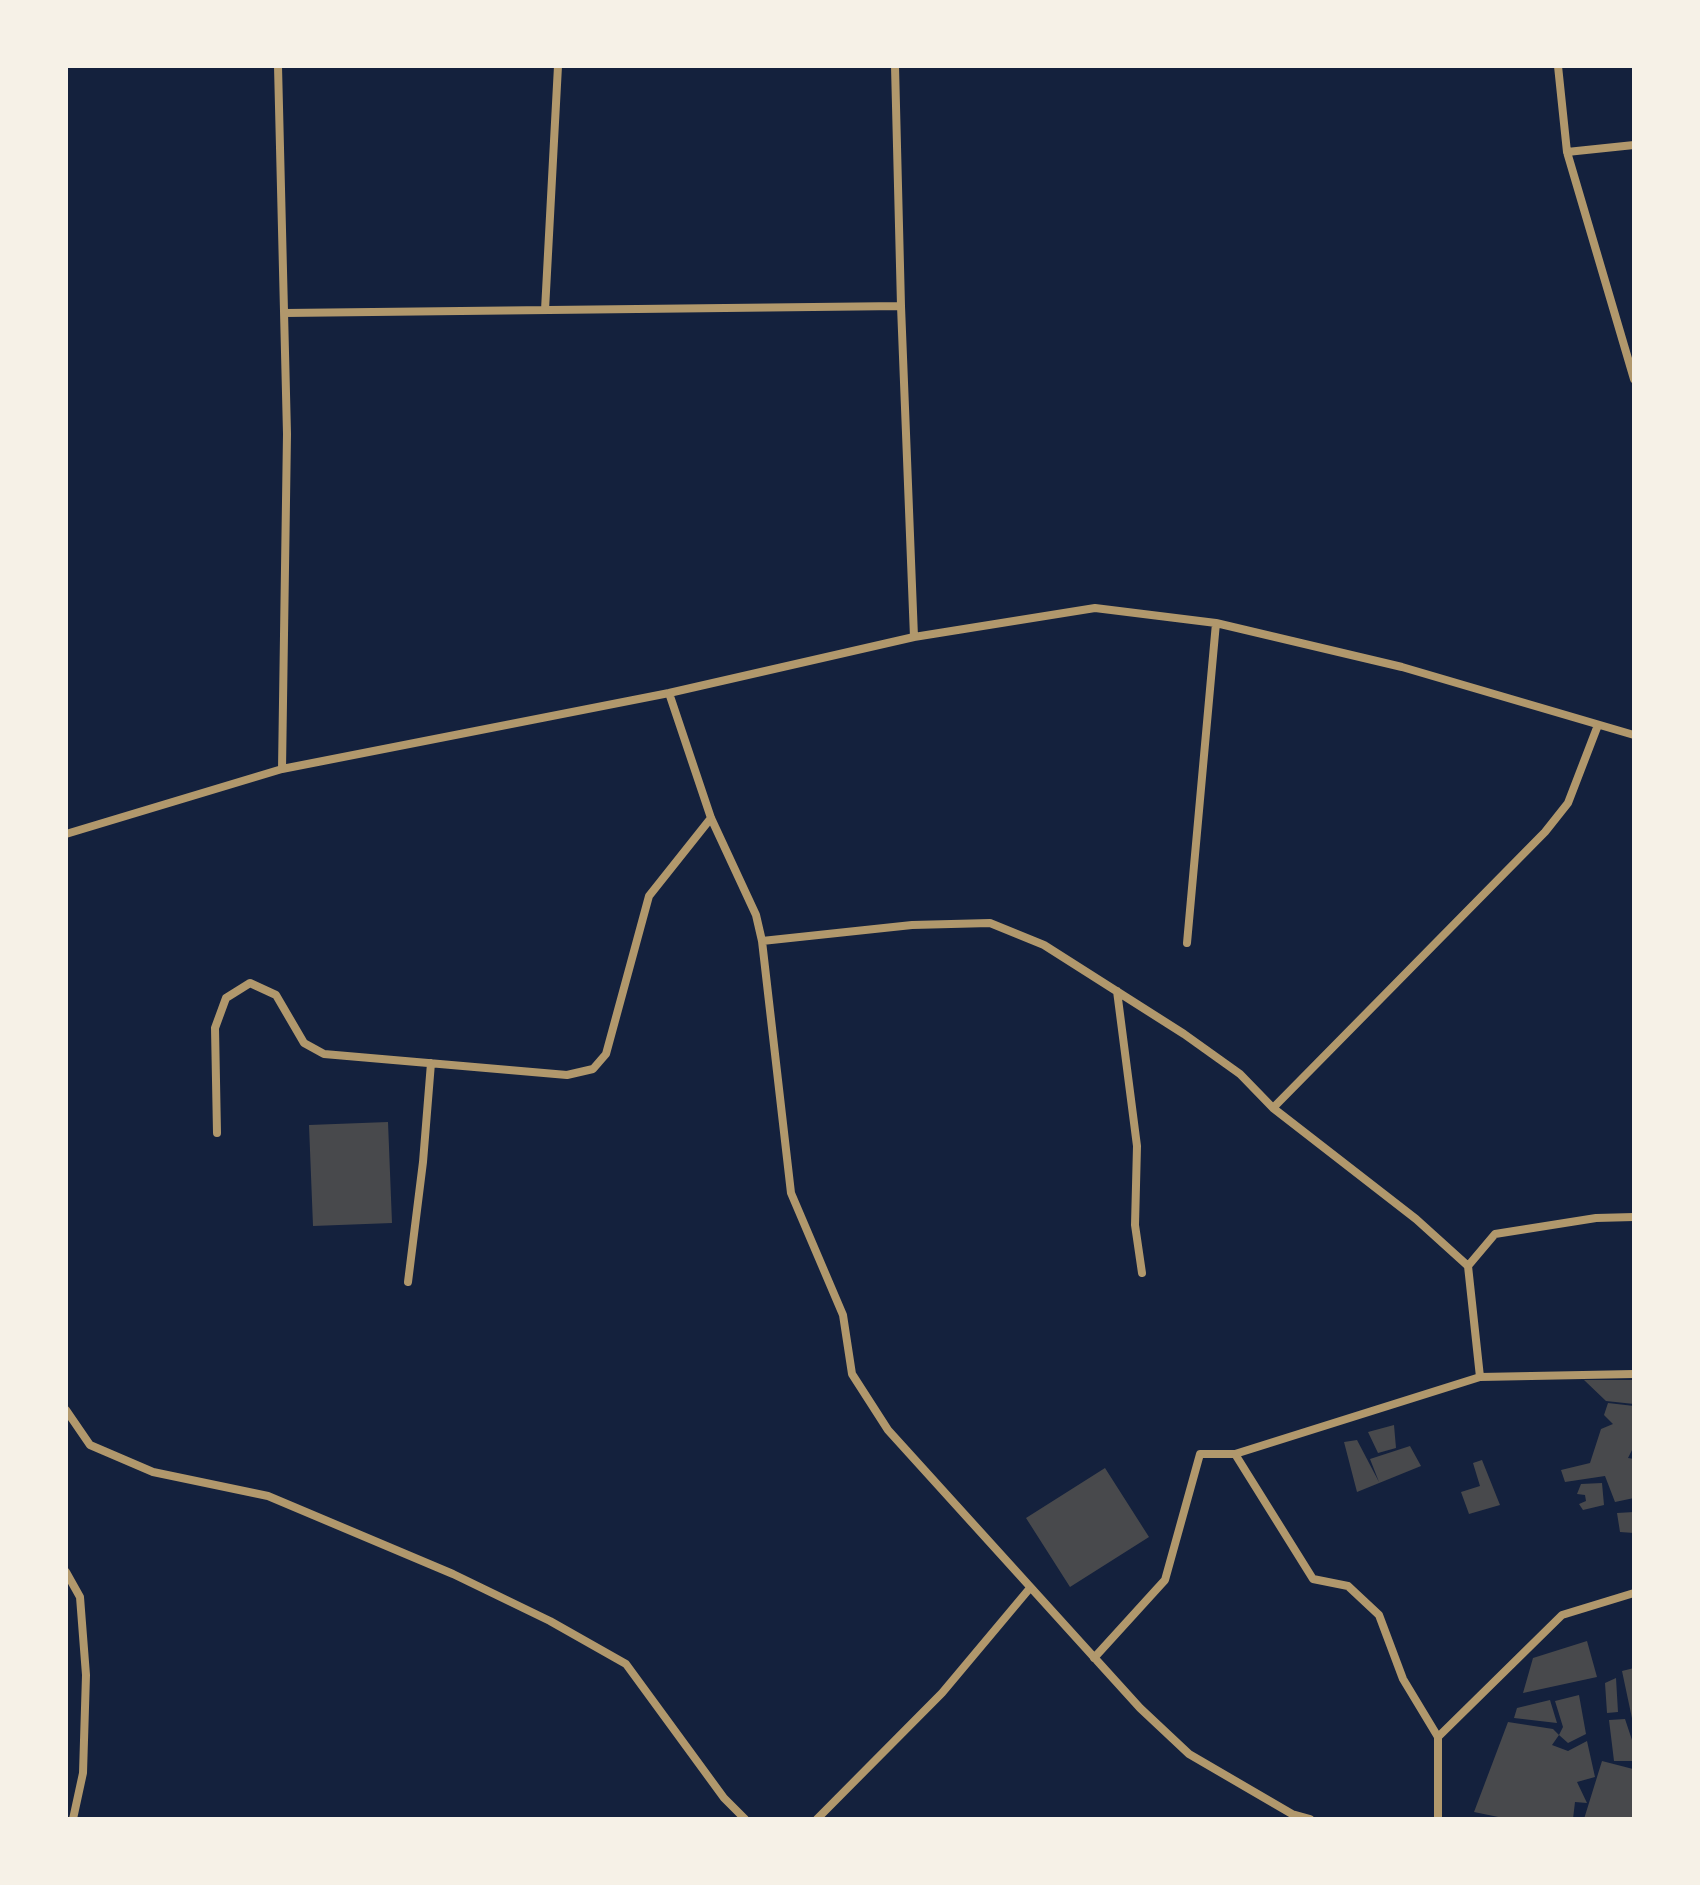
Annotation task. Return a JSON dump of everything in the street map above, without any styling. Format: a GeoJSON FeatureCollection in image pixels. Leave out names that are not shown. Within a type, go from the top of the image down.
{"type":"FeatureCollection","features":[{"type":"Feature","properties":{"kind":"street"},"geometry":{"type":"LineString","coordinates":[[278,66],[287,434],[282,769]]}},
{"type":"Feature","properties":{"kind":"street"},"geometry":{"type":"LineString","coordinates":[[545,310],[558,66]]}},
{"type":"Feature","properties":{"kind":"street"},"geometry":{"type":"LineString","coordinates":[[895,66],[914,637]]}},
{"type":"Feature","properties":{"kind":"street"},"geometry":{"type":"LineString","coordinates":[[1558,66],[1567,152],[1634,379]]}},
{"type":"Feature","properties":{"kind":"street"},"geometry":{"type":"LineString","coordinates":[[1567,152],[1634,145]]}},
{"type":"Feature","properties":{"kind":"street"},"geometry":{"type":"LineString","coordinates":[[285,313],[901,306]]}},
{"type":"Feature","properties":{"kind":"street"},"geometry":{"type":"LineString","coordinates":[[66,834],[282,769],[669,693],[914,637],[1095,608],[1216,623],[1402,667],[1634,735]]}},
{"type":"Feature","properties":{"kind":"street"},"geometry":{"type":"LineString","coordinates":[[1187,943],[1216,623]]}},
{"type":"Feature","properties":{"kind":"street"},"geometry":{"type":"LineString","coordinates":[[669,693],[711,818],[756,915],[762,941],[791,1193],[843,1315],[852,1374],[888,1430],[1140,1708],[1189,1754],[1292,1814],[1310,1819]]}},
{"type":"Feature","properties":{"kind":"street"},"geometry":{"type":"LineString","coordinates":[[1273,1108],[1545,832],[1568,803],[1598,725]]}},
{"type":"Feature","properties":{"kind":"street"},"geometry":{"type":"LineString","coordinates":[[217,1133],[215,1028],[226,998],[250,983],[276,995],[304,1043],[324,1054],[567,1075],[593,1069],[606,1054],[649,896],[711,818]]}},
{"type":"Feature","properties":{"kind":"street"},"geometry":{"type":"LineString","coordinates":[[762,941],[912,925],[990,923],[1044,945],[1240,1074],[1273,1108],[1416,1219],[1468,1266],[1480,1377]]}},
{"type":"Feature","properties":{"kind":"street"},"geometry":{"type":"LineString","coordinates":[[1117,991],[1137,1146],[1135,1225],[1142,1273]]}},
{"type":"Feature","properties":{"kind":"street"},"geometry":{"type":"LineString","coordinates":[[408,1282],[431,1063]]}},
{"type":"Feature","properties":{"kind":"street"},"geometry":{"type":"LineString","coordinates":[[1468,1266],[1495,1234],[1596,1218],[1634,1217]]}},
{"type":"Feature","properties":{"kind":"street"},"geometry":{"type":"LineString","coordinates":[[1094,1658],[1165,1580],[1200,1454],[1235,1454],[1480,1377],[1634,1374]]}},
{"type":"Feature","properties":{"kind":"street"},"geometry":{"type":"LineString","coordinates":[[66,1410],[90,1445],[153,1472],[268,1496],[453,1574],[550,1621],[626,1664],[724,1798],[745,1819]]}},
{"type":"Feature","properties":{"kind":"street"},"geometry":{"type":"LineString","coordinates":[[1235,1454],[1313,1579],[1348,1586],[1379,1615],[1403,1679],[1438,1737],[1438,1819]]}},
{"type":"Feature","properties":{"kind":"street"},"geometry":{"type":"LineString","coordinates":[[66,1572],[80,1597],[86,1675],[83,1773],[73,1819]]}},
{"type":"Feature","properties":{"kind":"street"},"geometry":{"type":"LineString","coordinates":[[817,1819],[942,1693],[1030,1588]]}},
{"type":"Feature","properties":{"kind":"street"},"geometry":{"type":"LineString","coordinates":[[1438,1737],[1562,1615],[1634,1593]]}},
{"type":"Feature","properties":{"kind":"building"},"geometry":{"type":"Polygon","coordinates":[[[388,1122],[392,1223],[313,1226],[309,1125],[388,1122]]]}},
{"type":"Feature","properties":{"kind":"building"},"geometry":{"type":"Polygon","coordinates":[[[1584,1380],[1634,1380],[1634,1404],[1606,1401],[1584,1380]]]}},
{"type":"Feature","properties":{"kind":"building"},"geometry":{"type":"Polygon","coordinates":[[[1608,1403],[1634,1406],[1634,1451],[1628,1458],[1634,1459],[1634,1498],[1615,1502],[1605,1476],[1565,1482],[1561,1470],[1590,1463],[1601,1429],[1613,1424],[1604,1415],[1608,1403]]]}},
{"type":"Feature","properties":{"kind":"building"},"geometry":{"type":"Polygon","coordinates":[[[1394,1425],[1396,1448],[1378,1453],[1368,1432],[1394,1425]]]}},
{"type":"Feature","properties":{"kind":"building"},"geometry":{"type":"Polygon","coordinates":[[[1357,1440],[1379,1482],[1370,1459],[1410,1446],[1421,1466],[1357,1492],[1344,1442],[1357,1440]]]}},
{"type":"Feature","properties":{"kind":"building"},"geometry":{"type":"Polygon","coordinates":[[[1482,1460],[1500,1505],[1469,1514],[1461,1492],[1480,1486],[1473,1463],[1482,1460]]]}},
{"type":"Feature","properties":{"kind":"building"},"geometry":{"type":"Polygon","coordinates":[[[1105,1468],[1149,1537],[1070,1587],[1026,1518],[1105,1468]]]}},
{"type":"Feature","properties":{"kind":"building"},"geometry":{"type":"Polygon","coordinates":[[[1602,1483],[1604,1505],[1583,1510],[1579,1504],[1586,1501],[1585,1495],[1577,1494],[1581,1484],[1602,1483]]]}},
{"type":"Feature","properties":{"kind":"building"},"geometry":{"type":"Polygon","coordinates":[[[1634,1512],[1634,1533],[1620,1532],[1617,1513],[1634,1512]]]}},
{"type":"Feature","properties":{"kind":"building"},"geometry":{"type":"Polygon","coordinates":[[[1587,1641],[1597,1677],[1523,1693],[1533,1658],[1587,1641]]]}},
{"type":"Feature","properties":{"kind":"building"},"geometry":{"type":"Polygon","coordinates":[[[1634,1668],[1634,1723],[1633,1723],[1622,1671],[1634,1668]]]}},
{"type":"Feature","properties":{"kind":"building"},"geometry":{"type":"Polygon","coordinates":[[[1616,1678],[1618,1712],[1607,1713],[1605,1683],[1616,1678]]]}},
{"type":"Feature","properties":{"kind":"building"},"geometry":{"type":"Polygon","coordinates":[[[1579,1695],[1586,1734],[1568,1743],[1559,1735],[1563,1727],[1555,1701],[1579,1695]]]}},
{"type":"Feature","properties":{"kind":"building"},"geometry":{"type":"Polygon","coordinates":[[[1550,1700],[1557,1723],[1514,1718],[1517,1708],[1550,1700]]]}},
{"type":"Feature","properties":{"kind":"building"},"geometry":{"type":"Polygon","coordinates":[[[1625,1719],[1634,1746],[1634,1761],[1614,1761],[1609,1720],[1625,1719]]]}},
{"type":"Feature","properties":{"kind":"building"},"geometry":{"type":"Polygon","coordinates":[[[1508,1722],[1553,1729],[1559,1735],[1552,1745],[1568,1751],[1587,1741],[1595,1777],[1577,1782],[1587,1803],[1575,1802],[1573,1819],[1508,1819],[1474,1812],[1508,1722]]]}},
{"type":"Feature","properties":{"kind":"building"},"geometry":{"type":"Polygon","coordinates":[[[1602,1761],[1633,1769],[1632,1819],[1584,1819],[1602,1761]]]}}]}
